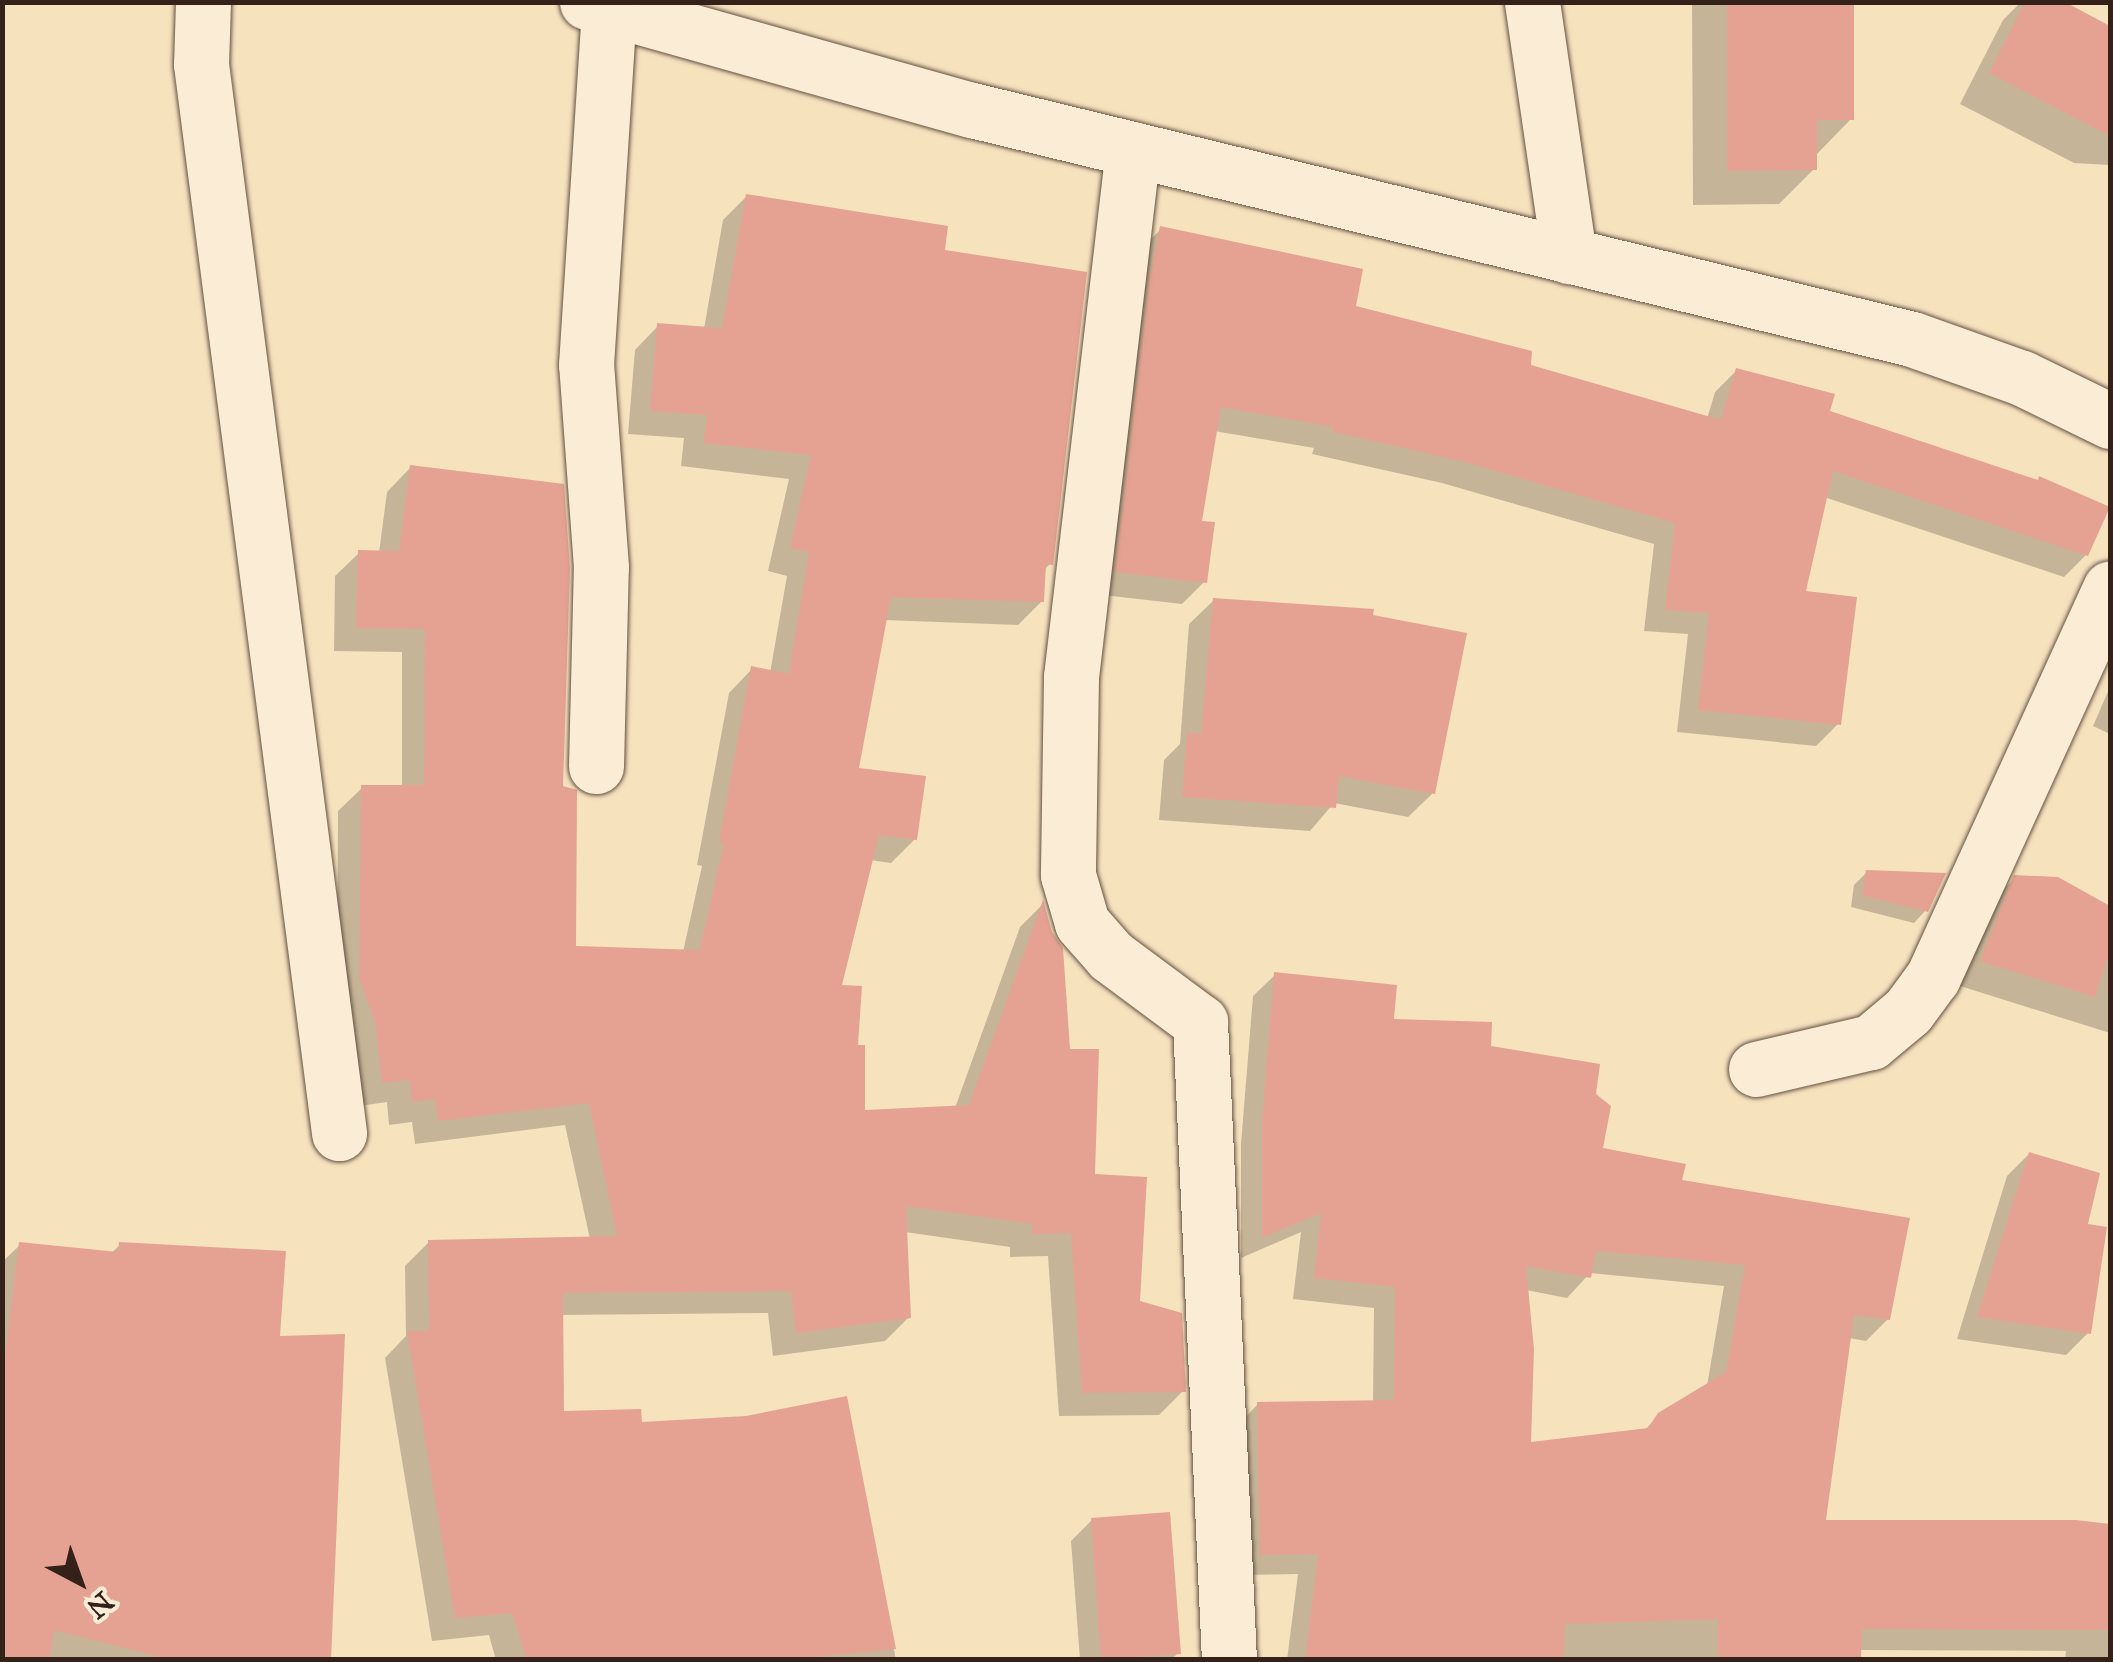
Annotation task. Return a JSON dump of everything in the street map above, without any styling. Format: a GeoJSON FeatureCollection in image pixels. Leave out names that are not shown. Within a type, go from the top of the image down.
{"type":"FeatureCollection","features":[{"type":"Feature","properties":{"kind":"street"},"geometry":{"type":"LineString","coordinates":[[203,2],[200,64],[339,1133]]}},
{"type":"Feature","properties":{"kind":"street"},"geometry":{"type":"LineString","coordinates":[[1532,2],[1568,256]]}},
{"type":"Feature","properties":{"kind":"street"},"geometry":{"type":"LineString","coordinates":[[596,766],[601,567],[586,365],[598,6],[972,110],[1912,339],[2022,378],[2110,422]]}},
{"type":"Feature","properties":{"kind":"street"},"geometry":{"type":"LineString","coordinates":[[1133,149],[1071,677],[1068,875],[1082,923],[1111,956],[1200,1022],[1229,1660]]}},
{"type":"Feature","properties":{"kind":"street"},"geometry":{"type":"LineString","coordinates":[[1756,1069],[1871,1042],[1908,1011],[1933,977],[2110,588]]}},
{"type":"Feature","properties":{"kind":"building"},"geometry":{"type":"Polygon","coordinates":[[[1727,2],[1854,2],[1854,120],[1817,120],[1817,170],[1727,171],[1727,2]]]}},
{"type":"Feature","properties":{"kind":"building"},"geometry":{"type":"Polygon","coordinates":[[[2025,2],[2065,2],[2110,26],[2110,136],[1989,73],[2025,2]]]}},
{"type":"Feature","properties":{"kind":"building"},"geometry":{"type":"Polygon","coordinates":[[[746,194],[948,226],[945,250],[1087,272],[1053,565],[1046,564],[1044,602],[891,597],[859,768],[926,776],[917,840],[879,835],[842,985],[862,986],[858,1045],[865,1045],[865,1110],[969,1105],[1043,900],[1052,932],[1063,948],[1070,1049],[1099,1049],[1095,1174],[1147,1177],[1140,1301],[1182,1313],[1186,1392],[1082,1393],[1071,1233],[1032,1234],[1033,1224],[906,1206],[911,1318],[796,1333],[791,1291],[563,1293],[564,1411],[641,1409],[642,1422],[746,1416],[847,1396],[896,1649],[780,1660],[527,1660],[512,1613],[455,1618],[407,1331],[429,1331],[428,1240],[617,1236],[589,1103],[438,1121],[435,1099],[412,1102],[410,1080],[382,1083],[375,1021],[359,979],[361,785],[424,785],[425,629],[356,628],[358,550],[399,551],[410,465],[564,484],[570,568],[563,786],[577,790],[576,946],[700,950],[724,843],[719,842],[751,666],[789,674],[809,552],[790,548],[811,455],[704,443],[707,415],[650,411],[657,323],[722,328],[746,194]]]}},
{"type":"Feature","properties":{"kind":"building"},"geometry":{"type":"Polygon","coordinates":[[[1160,226],[1363,269],[1356,306],[1532,351],[1531,365],[1721,420],[1736,368],[1835,394],[1830,411],[2038,480],[2039,476],[2110,507],[2088,556],[1833,471],[1806,591],[1857,597],[1841,725],[1698,710],[1709,613],[1665,610],[1675,523],[1465,462],[1333,432],[1334,427],[1221,407],[1202,521],[1215,522],[1207,583],[1115,572],[1149,281],[1160,226]]]}},
{"type":"Feature","properties":{"kind":"building"},"geometry":{"type":"Polygon","coordinates":[[[1213,598],[1374,609],[1373,615],[1467,633],[1435,794],[1339,776],[1336,808],[1182,797],[1187,733],[1201,734],[1213,598]]]}},
{"type":"Feature","properties":{"kind":"building"},"geometry":{"type":"Polygon","coordinates":[[[1866,870],[1946,873],[1928,912],[1862,895],[1866,870]]]}},
{"type":"Feature","properties":{"kind":"building"},"geometry":{"type":"Polygon","coordinates":[[[2014,875],[2058,877],[2110,906],[2110,950],[2095,997],[1980,961],[2014,875]]]}},
{"type":"Feature","properties":{"kind":"building"},"geometry":{"type":"Polygon","coordinates":[[[1274,972],[1397,985],[1394,1019],[1492,1022],[1491,1046],[1600,1064],[1596,1094],[1611,1106],[1603,1148],[1686,1164],[1682,1180],[1910,1218],[1890,1320],[1854,1315],[1826,1520],[2076,1520],[2110,1524],[2110,1630],[1862,1629],[1861,1660],[1718,1660],[1718,1619],[1565,1624],[1563,1660],[1305,1660],[1318,1554],[1260,1555],[1257,1402],[1394,1400],[1395,1287],[1314,1278],[1321,1213],[1262,1238],[1262,1121],[1274,972]],[[1596,1251],[1591,1278],[1526,1266],[1534,1349],[1531,1442],[1648,1428],[1658,1413],[1726,1372],[1745,1265],[1596,1251]]]}},
{"type":"Feature","properties":{"kind":"building"},"geometry":{"type":"Polygon","coordinates":[[[2029,1152],[2100,1173],[2088,1224],[2107,1227],[2091,1334],[1977,1317],[2029,1152]]]}},
{"type":"Feature","properties":{"kind":"building"},"geometry":{"type":"Polygon","coordinates":[[[19,1242],[118,1252],[119,1242],[286,1251],[280,1336],[345,1334],[331,1660],[171,1660],[54,1630],[50,1660],[2,1660],[2,1380],[19,1242]]]}},
{"type":"Feature","properties":{"kind":"building"},"geometry":{"type":"Polygon","coordinates":[[[1170,1512],[1181,1654],[1101,1659],[1091,1518],[1170,1512]]]}}]}
